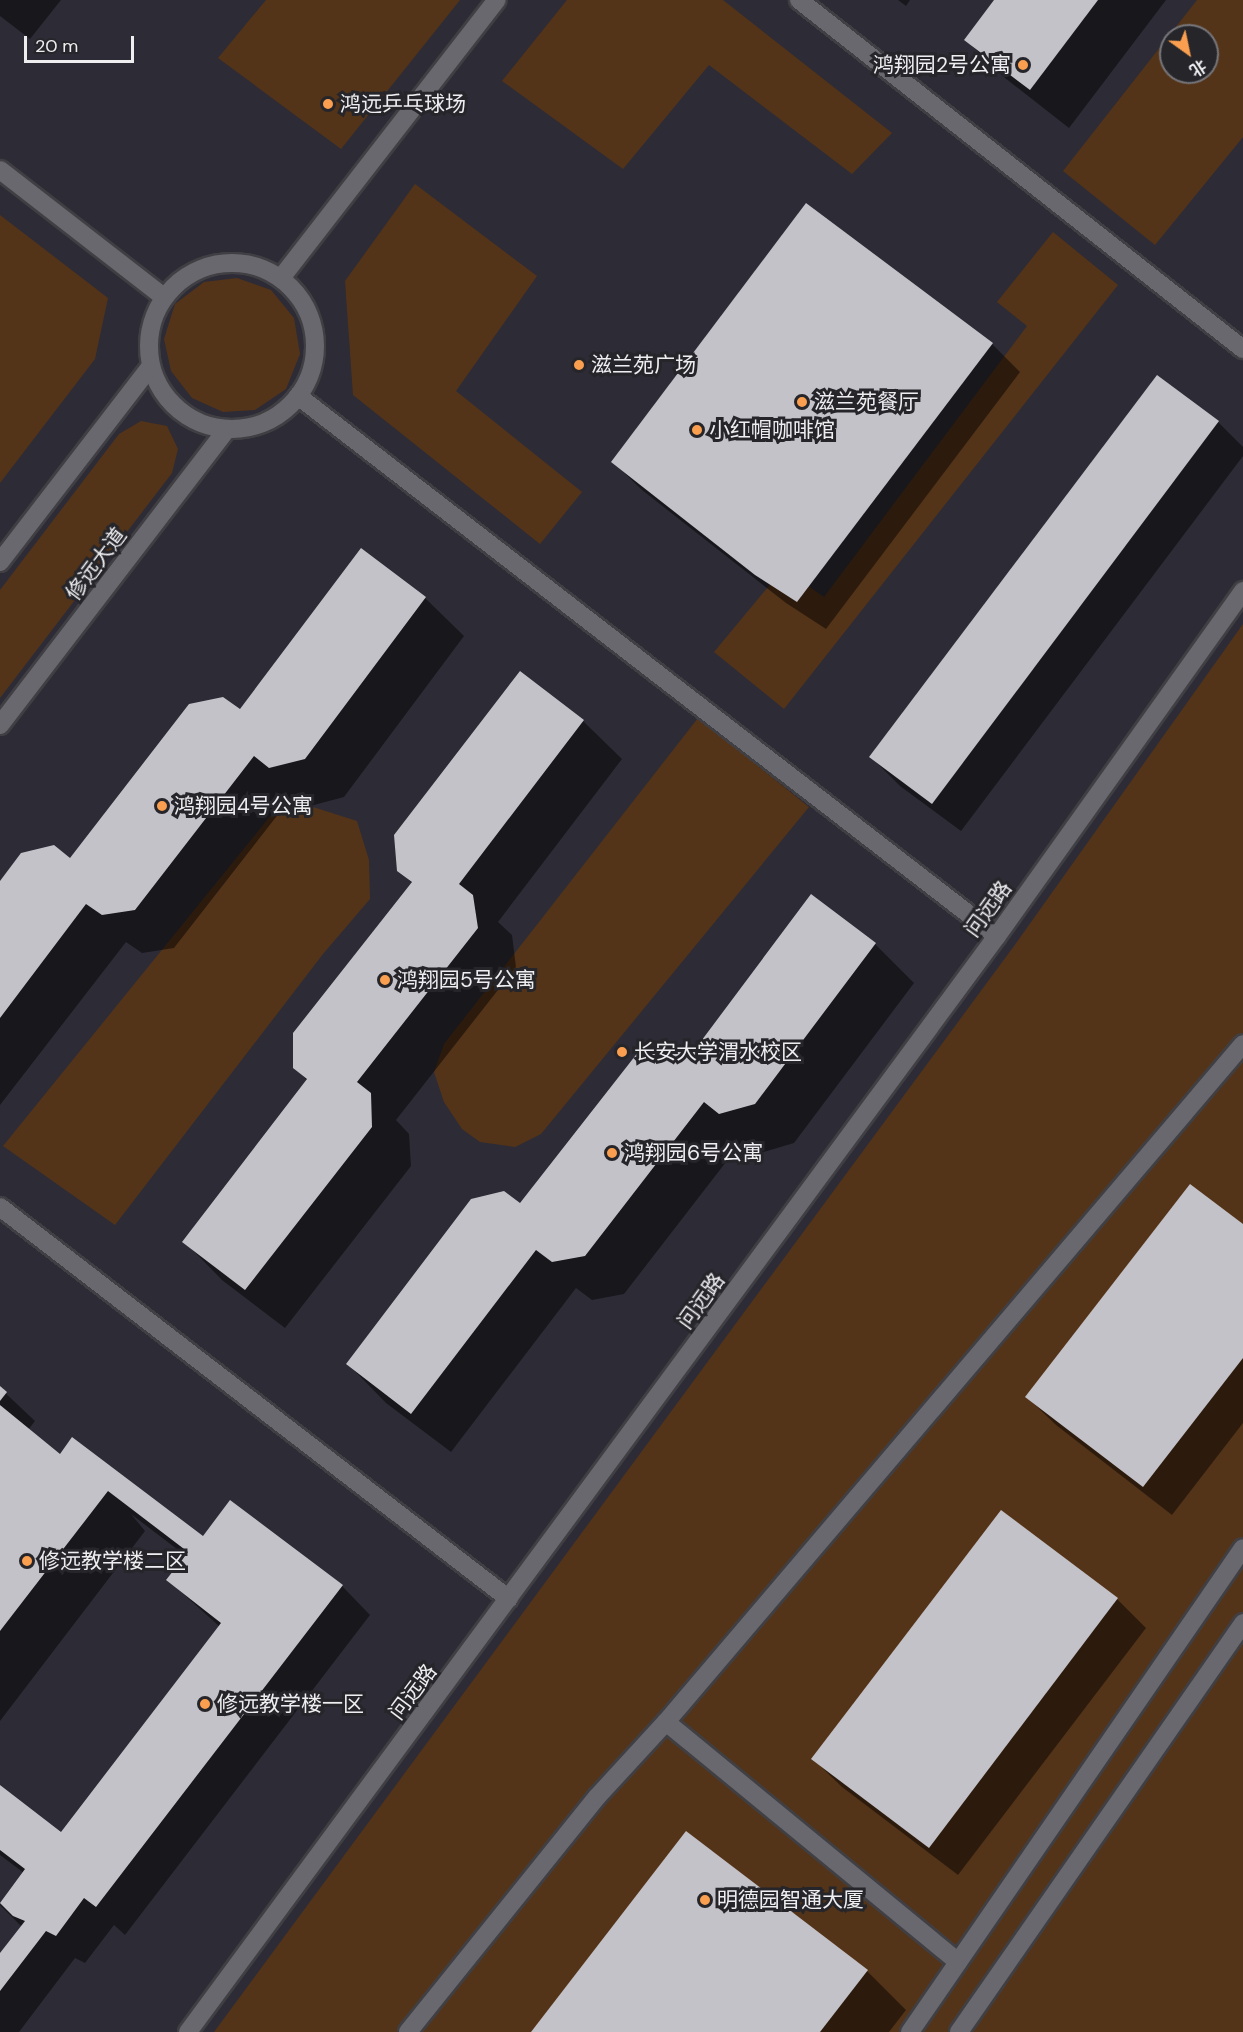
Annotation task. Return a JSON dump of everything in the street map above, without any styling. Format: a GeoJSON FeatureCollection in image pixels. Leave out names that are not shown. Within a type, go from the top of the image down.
{"type":"FeatureCollection","features":[{"type":"Feature","properties":{"kind":"street"},"geometry":{"type":"LineString","coordinates":[[281,278],[497,0]]}},
{"type":"Feature","properties":{"kind":"street"},"geometry":{"type":"LineString","coordinates":[[799,0],[1243,349]]}},
{"type":"Feature","properties":{"kind":"street"},"geometry":{"type":"LineString","coordinates":[[0,170],[164,297]]}},
{"type":"Feature","properties":{"kind":"street"},"geometry":{"type":"LineString","coordinates":[[232,262],[258,266],[281,278],[300,297],[312,320],[315,338],[311,372],[298,396],[279,414],[262,422],[227,429],[201,424],[178,410],[161,391],[151,366],[148,342],[153,319],[164,297],[182,278],[206,266],[232,262]]}},
{"type":"Feature","properties":{"kind":"street"},"geometry":{"type":"LineString","coordinates":[[0,562],[151,366]]}},
{"type":"Feature","properties":{"kind":"street"},"geometry":{"type":"LineString","coordinates":[[298,396],[997,936]]}},
{"type":"Feature","properties":{"kind":"street","name":"修远大道"},"geometry":{"type":"LineString","coordinates":[[0,725],[227,429]]}},
{"type":"Feature","properties":{"kind":"street","name":"问远路"},"geometry":{"type":"LineString","coordinates":[[189,2032],[997,936],[1243,591]]}},
{"type":"Feature","properties":{"kind":"street"},"geometry":{"type":"LineString","coordinates":[[408,2032],[597,1797],[666,1722],[1243,1044]]}},
{"type":"Feature","properties":{"kind":"street"},"geometry":{"type":"LineString","coordinates":[[0,1207],[509,1599]]}},
{"type":"Feature","properties":{"kind":"street"},"geometry":{"type":"LineString","coordinates":[[910,2032],[1243,1548]]}},
{"type":"Feature","properties":{"kind":"street"},"geometry":{"type":"LineString","coordinates":[[959,2032],[1243,1623]]}},
{"type":"Feature","properties":{"kind":"street"},"geometry":{"type":"LineString","coordinates":[[666,1722],[958,1962]]}},
{"type":"Feature","properties":{"kind":"shaded area","name":"长安大学渭水校区"},"geometry":{"type":"Polygon","coordinates":[[[0,0],[1243,0],[1243,2032],[0,2032],[0,0]]]}},
{"type":"Feature","properties":{"kind":"shaded area","name":"鸿远乒乓球场"},"geometry":{"type":"Polygon","coordinates":[[[266,0],[460,0],[341,149],[218,58],[266,0]]]}},
{"type":"Feature","properties":{"kind":"shaded area"},"geometry":{"type":"Polygon","coordinates":[[[567,0],[723,0],[892,133],[852,174],[709,65],[623,169],[502,81],[567,0]]]}},
{"type":"Feature","properties":{"kind":"shaded area"},"geometry":{"type":"Polygon","coordinates":[[[1197,0],[1243,0],[1243,137],[1155,245],[1063,171],[1159,48],[1159,84],[1219,84],[1219,24],[1178,24],[1197,0]]]}},
{"type":"Feature","properties":{"kind":"shaded area"},"geometry":{"type":"Polygon","coordinates":[[[415,184],[537,276],[456,391],[582,492],[540,544],[353,395],[345,281],[415,184]]]}},
{"type":"Feature","properties":{"kind":"shaded area"},"geometry":{"type":"Polygon","coordinates":[[[0,215],[108,298],[95,359],[0,483],[0,215]]]}},
{"type":"Feature","properties":{"kind":"shaded area"},"geometry":{"type":"Polygon","coordinates":[[[1053,232],[1118,285],[784,709],[714,652],[783,569],[824,597],[1027,326],[997,302],[1053,232]]]}},
{"type":"Feature","properties":{"kind":"shaded area"},"geometry":{"type":"Polygon","coordinates":[[[237,278],[271,290],[294,318],[300,354],[286,389],[255,410],[223,412],[192,398],[171,371],[164,339],[175,304],[204,282],[237,278]]]}},
{"type":"Feature","properties":{"kind":"shaded area"},"geometry":{"type":"Polygon","coordinates":[[[141,421],[167,426],[178,449],[172,473],[0,698],[0,590],[119,434],[141,421]]]}},
{"type":"Feature","properties":{"kind":"shaded area"},"geometry":{"type":"Polygon","coordinates":[[[1243,624],[1243,2032],[214,2032],[1014,946],[1243,624]]]}},
{"type":"Feature","properties":{"kind":"shaded area"},"geometry":{"type":"Polygon","coordinates":[[[698,718],[809,807],[541,1134],[515,1147],[480,1142],[462,1129],[444,1102],[434,1072],[444,1044],[698,718]]]}},
{"type":"Feature","properties":{"kind":"shaded area"},"geometry":{"type":"Polygon","coordinates":[[[313,807],[357,821],[369,860],[370,899],[323,954],[115,1225],[3,1146],[272,814],[313,807]]]}},
{"type":"Feature","properties":{"kind":"building","name":"鸿翔园2号公寓"},"geometry":{"type":"Polygon","coordinates":[[[994,0],[1098,0],[1030,90],[964,40],[994,0]]]}},
{"type":"Feature","properties":{"kind":"building","name":"滋兰苑餐厅"},"geometry":{"type":"Polygon","coordinates":[[[806,203],[993,343],[797,602],[755,575],[611,462],[806,203]]]}},
{"type":"Feature","properties":{"kind":"building"},"geometry":{"type":"Polygon","coordinates":[[[1157,375],[1219,421],[932,804],[869,757],[1157,375]]]}},
{"type":"Feature","properties":{"kind":"building","name":"鸿翔园4号公寓"},"geometry":{"type":"Polygon","coordinates":[[[361,548],[426,597],[305,759],[269,768],[254,756],[135,910],[102,915],[86,904],[0,1018],[0,881],[21,853],[54,845],[70,858],[189,704],[223,697],[240,709],[361,548]]]}},
{"type":"Feature","properties":{"kind":"building","name":"鸿翔园5号公寓"},"geometry":{"type":"Polygon","coordinates":[[[520,671],[584,720],[459,884],[473,895],[478,928],[357,1082],[371,1093],[372,1127],[245,1290],[182,1242],[307,1079],[293,1068],[293,1033],[412,882],[397,871],[394,835],[520,671]]]}},
{"type":"Feature","properties":{"kind":"building","name":"鸿翔园6号公寓"},"geometry":{"type":"Polygon","coordinates":[[[811,894],[876,943],[755,1104],[719,1114],[704,1102],[585,1256],[552,1262],[536,1250],[411,1414],[346,1364],[471,1199],[504,1191],[520,1203],[639,1051],[673,1043],[690,1056],[811,894]]]}},
{"type":"Feature","properties":{"kind":"building"},"geometry":{"type":"Polygon","coordinates":[[[1190,1184],[1243,1224],[1243,1358],[1143,1487],[1025,1397],[1190,1184]]]}},
{"type":"Feature","properties":{"kind":"building"},"geometry":{"type":"Polygon","coordinates":[[[0,1386],[7,1392],[0,1401],[0,1386]]]}},
{"type":"Feature","properties":{"kind":"building","name":"修远教学楼一区"},"geometry":{"type":"Polygon","coordinates":[[[0,1405],[60,1454],[72,1437],[203,1536],[230,1500],[343,1585],[96,1907],[84,1898],[56,1936],[46,1931],[0,1991],[0,1953],[25,1921],[13,1916],[0,1903],[25,1869],[0,1850],[0,1785],[61,1832],[221,1623],[166,1580],[188,1552],[108,1491],[0,1631],[0,1405]]]}},
{"type":"Feature","properties":{"kind":"building"},"geometry":{"type":"Polygon","coordinates":[[[1001,1510],[1118,1598],[929,1848],[811,1759],[1001,1510]]]}},
{"type":"Feature","properties":{"kind":"building","name":"明德园智通大厦"},"geometry":{"type":"Polygon","coordinates":[[[686,1831],[868,1970],[820,2032],[531,2032],[686,1831]]]}},
{"type":"Feature","properties":{"kind":"place","name":"鸿翔园2号公寓"},"geometry":{"type":"Point","coordinates":[1023,65]}},
{"type":"Feature","properties":{"kind":"place","name":"鸿远乒乓球场"},"geometry":{"type":"Point","coordinates":[328,104]}},
{"type":"Feature","properties":{"kind":"place","name":"滋兰苑广场"},"geometry":{"type":"Point","coordinates":[579,365]}},
{"type":"Feature","properties":{"kind":"place","name":"滋兰苑餐厅"},"geometry":{"type":"Point","coordinates":[802,402]}},
{"type":"Feature","properties":{"kind":"place","name":"小红帽咖啡馆"},"geometry":{"type":"Point","coordinates":[697,430]}},
{"type":"Feature","properties":{"kind":"place","name":"鸿翔园4号公寓"},"geometry":{"type":"Point","coordinates":[162,806]}},
{"type":"Feature","properties":{"kind":"place","name":"鸿翔园5号公寓"},"geometry":{"type":"Point","coordinates":[385,980]}},
{"type":"Feature","properties":{"kind":"place","name":"长安大学渭水校区"},"geometry":{"type":"Point","coordinates":[622,1052]}},
{"type":"Feature","properties":{"kind":"place","name":"鸿翔园6号公寓"},"geometry":{"type":"Point","coordinates":[612,1153]}},
{"type":"Feature","properties":{"kind":"place","name":"修远教学楼二区"},"geometry":{"type":"Point","coordinates":[27,1561]}},
{"type":"Feature","properties":{"kind":"place","name":"修远教学楼一区"},"geometry":{"type":"Point","coordinates":[205,1704]}},
{"type":"Feature","properties":{"kind":"place","name":"明德园智通大厦"},"geometry":{"type":"Point","coordinates":[705,1900]}}]}
